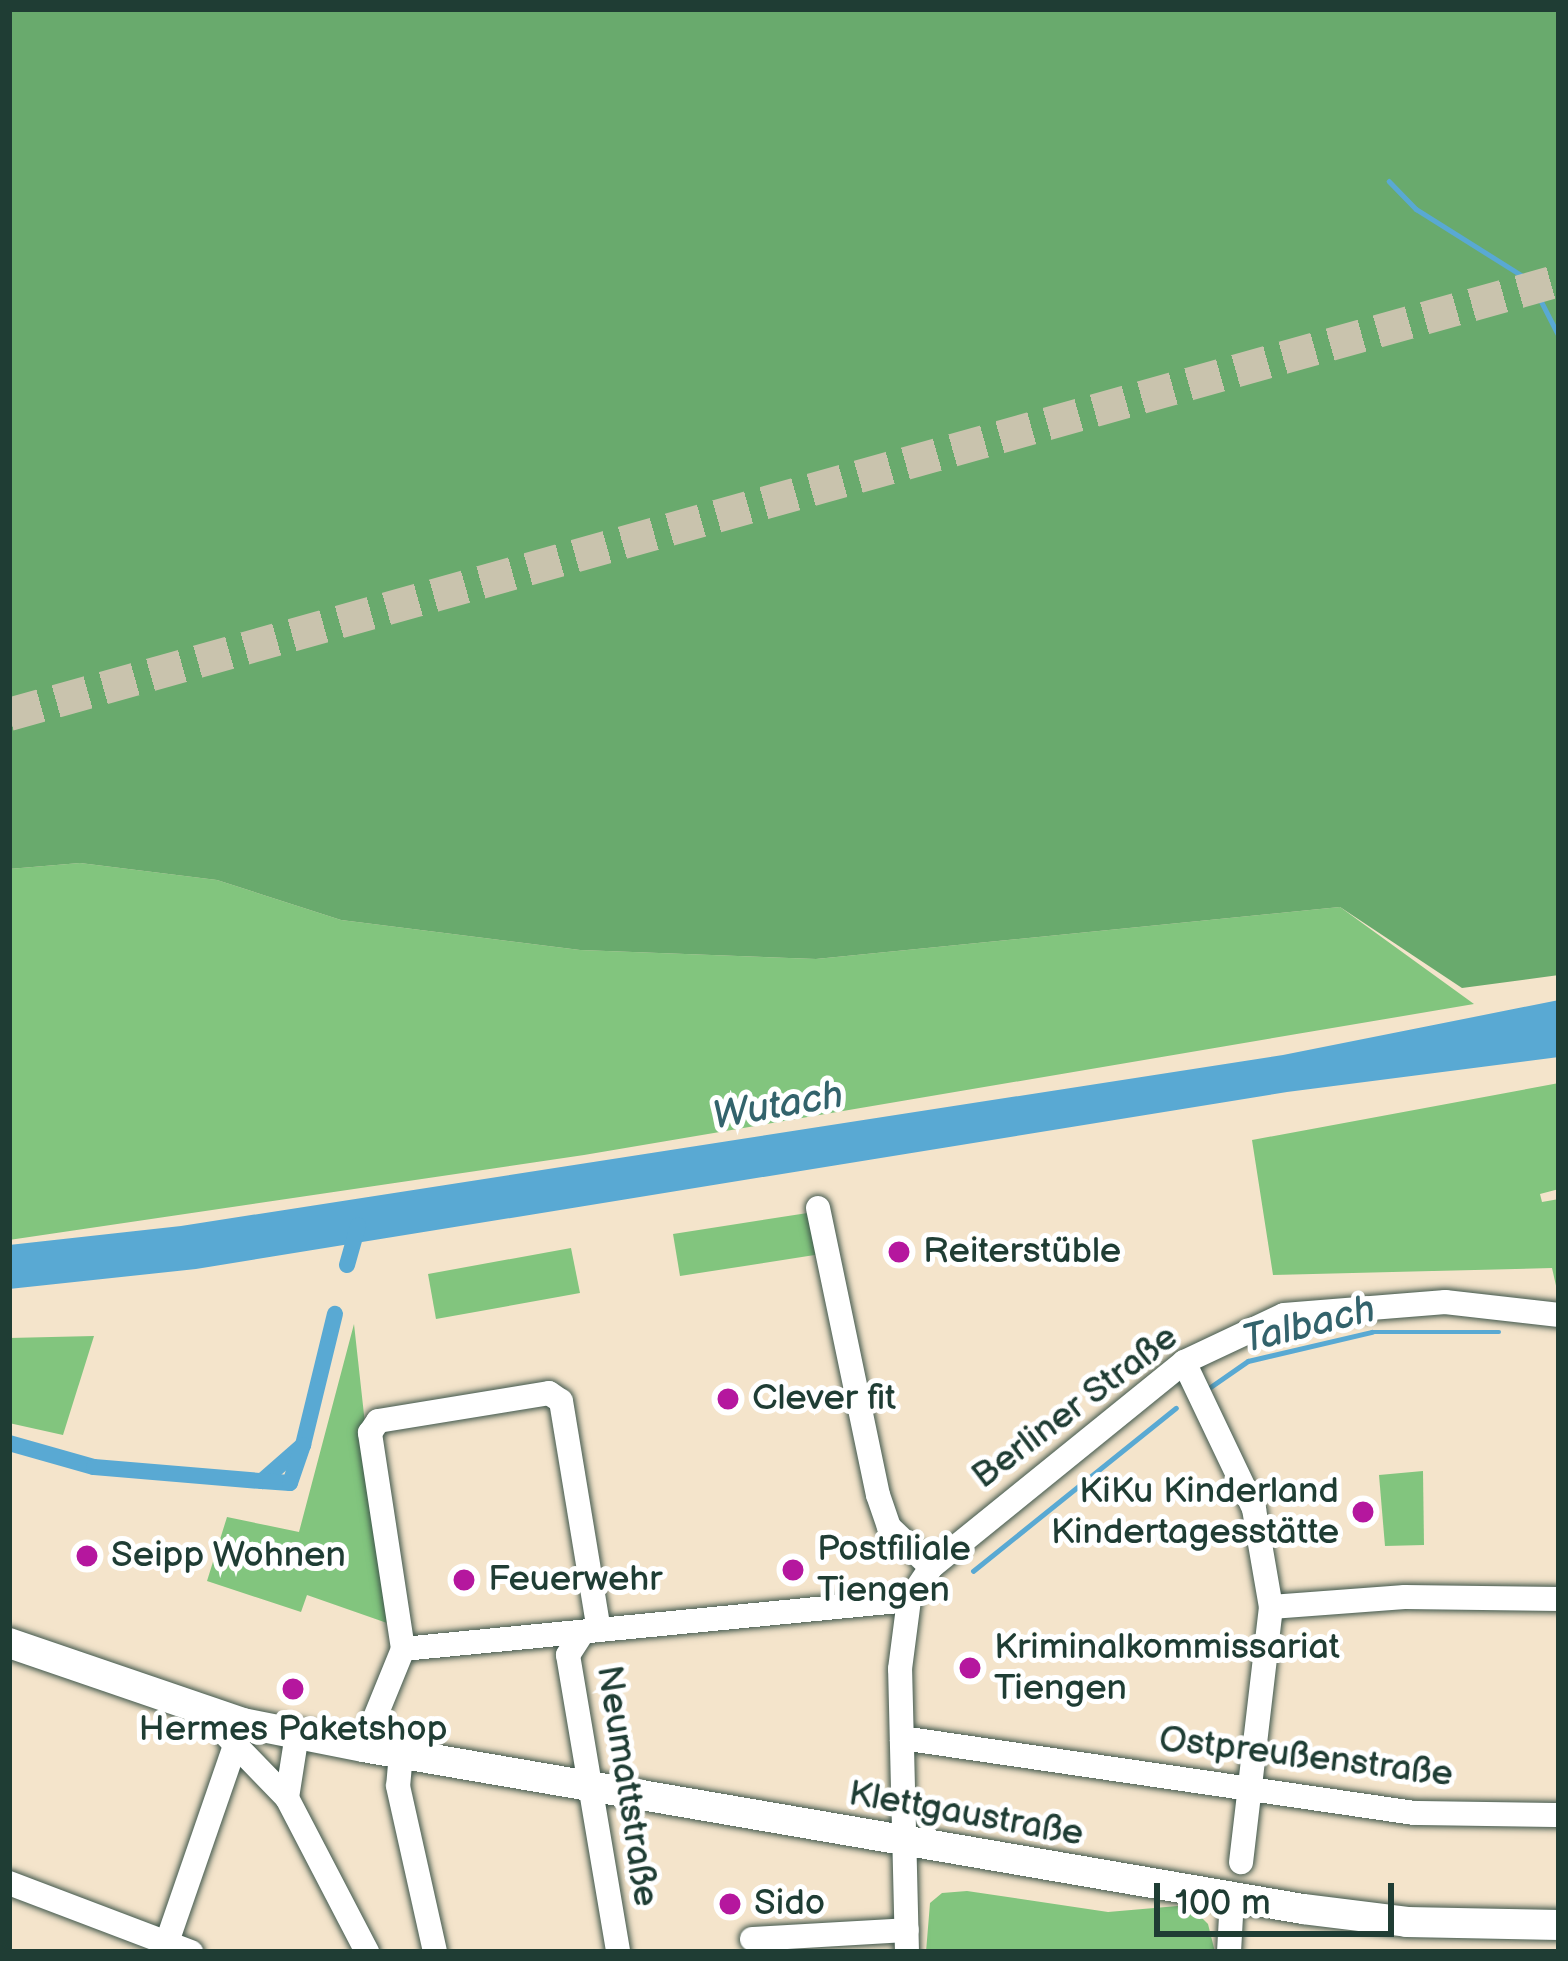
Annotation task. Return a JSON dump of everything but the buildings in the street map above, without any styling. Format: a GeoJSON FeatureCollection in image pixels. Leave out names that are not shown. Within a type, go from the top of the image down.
{"type":"FeatureCollection","features":[{"type":"Feature","properties":{"kind":"main road","name":"Klettgaustraße"},"geometry":{"type":"LineString","coordinates":[[9,1643],[196,1709],[363,1747],[1232,1898],[1407,1922],[1559,1925]]}},
{"type":"Feature","properties":{"kind":"street"},"geometry":{"type":"LineString","coordinates":[[818,1208],[878,1495],[889,1528],[931,1567]]}},
{"type":"Feature","properties":{"kind":"street","name":"Berliner Straße"},"geometry":{"type":"LineString","coordinates":[[907,1941],[899,1669],[909,1600],[931,1567],[1184,1362],[1285,1315],[1382,1302],[1559,1315]]}},
{"type":"Feature","properties":{"kind":"street"},"geometry":{"type":"LineString","coordinates":[[1184,1362],[1254,1509],[1271,1607],[1241,1862]]}},
{"type":"Feature","properties":{"kind":"street","name":"Neumattstraße"},"geometry":{"type":"LineString","coordinates":[[403,1649],[370,1432],[378,1421],[549,1394],[561,1401],[590,1632],[568,1655],[618,1952]]}},
{"type":"Feature","properties":{"kind":"street"},"geometry":{"type":"LineString","coordinates":[[1271,1607],[1406,1597],[1559,1599]]}},
{"type":"Feature","properties":{"kind":"street"},"geometry":{"type":"LineString","coordinates":[[363,1747],[403,1649],[552,1629],[590,1632],[909,1600]]}},
{"type":"Feature","properties":{"kind":"street"},"geometry":{"type":"LineString","coordinates":[[196,1709],[236,1743],[286,1798],[367,1952]]}},
{"type":"Feature","properties":{"kind":"street"},"geometry":{"type":"LineString","coordinates":[[286,1798],[297,1734]]}},
{"type":"Feature","properties":{"kind":"street","name":"Ostpreußenstraße"},"geometry":{"type":"LineString","coordinates":[[902,1738],[1414,1813],[1559,1815]]}},
{"type":"Feature","properties":{"kind":"street"},"geometry":{"type":"LineString","coordinates":[[9,1883],[163,1946],[236,1743]]}},
{"type":"Feature","properties":{"kind":"street"},"geometry":{"type":"LineString","coordinates":[[401,1753],[405,1826],[435,1952]]}},
{"type":"Feature","properties":{"kind":"street"},"geometry":{"type":"LineString","coordinates":[[1229,1952],[1232,1898]]}},
{"type":"Feature","properties":{"kind":"street"},"geometry":{"type":"LineString","coordinates":[[752,1939],[907,1941]]}},
{"type":"Feature","properties":{"kind":"green space"},"geometry":{"type":"Polygon","coordinates":[[[9,9],[1559,9],[1559,975],[1462,988],[1340,907],[816,959],[580,950],[341,920],[217,880],[80,863],[9,869],[9,9]]]}},
{"type":"Feature","properties":{"kind":"green space"},"geometry":{"type":"Polygon","coordinates":[[[80,863],[217,880],[341,920],[580,950],[816,959],[1340,907],[1474,1004],[584,1155],[9,1240],[9,869],[80,863]]]}},
{"type":"Feature","properties":{"kind":"green space"},"geometry":{"type":"Polygon","coordinates":[[[1559,1083],[1559,1189],[1540,1194],[1542,1202],[1559,1199],[1559,1299],[1552,1268],[1273,1275],[1252,1140],[1559,1083]]]}},
{"type":"Feature","properties":{"kind":"green space"},"geometry":{"type":"Polygon","coordinates":[[[814,1212],[821,1254],[680,1276],[673,1234],[814,1212]]]}},
{"type":"Feature","properties":{"kind":"green space"},"geometry":{"type":"Polygon","coordinates":[[[571,1248],[580,1293],[436,1319],[428,1274],[571,1248]]]}},
{"type":"Feature","properties":{"kind":"green space"},"geometry":{"type":"Polygon","coordinates":[[[354,1324],[387,1623],[307,1595],[301,1612],[207,1581],[227,1517],[299,1532],[354,1324]]]}},
{"type":"Feature","properties":{"kind":"green space"},"geometry":{"type":"Polygon","coordinates":[[[94,1336],[63,1435],[9,1423],[9,1338],[94,1336]]]}},
{"type":"Feature","properties":{"kind":"green space"},"geometry":{"type":"Polygon","coordinates":[[[1423,1471],[1424,1545],[1385,1546],[1379,1475],[1423,1471]]]}},
{"type":"Feature","properties":{"kind":"green space"},"geometry":{"type":"Polygon","coordinates":[[[967,1891],[1108,1912],[1189,1905],[1208,1924],[1215,1952],[926,1952],[930,1903],[942,1893],[967,1891]]]}},
{"type":"Feature","properties":{"kind":"water"},"geometry":{"type":"Polygon","coordinates":[[[1559,1000],[1559,1057],[1287,1092],[196,1269],[9,1289],[9,1245],[181,1226],[1283,1055],[1559,1000]]]}},
{"type":"Feature","properties":{"kind":"waterway"},"geometry":{"type":"LineString","coordinates":[[1389,181],[1416,209],[1531,281],[1559,336]]}},
{"type":"Feature","properties":{"kind":"waterway"},"geometry":{"type":"LineString","coordinates":[[347,1265],[358,1226]]}},
{"type":"Feature","properties":{"kind":"waterway"},"geometry":{"type":"LineString","coordinates":[[9,1443],[94,1467],[262,1481],[303,1445],[335,1314]]}},
{"type":"Feature","properties":{"kind":"waterway","name":"Talbach"},"geometry":{"type":"LineString","coordinates":[[1209,1388],[1248,1361],[1372,1332],[1499,1332]]}},
{"type":"Feature","properties":{"kind":"waterway","name":"Talbach"},"geometry":{"type":"LineString","coordinates":[[973,1571],[1176,1408]]}},
{"type":"Feature","properties":{"kind":"waterway"},"geometry":{"type":"LineString","coordinates":[[262,1481],[290,1483],[303,1445]]}},
{"type":"Feature","properties":{"kind":"tunnel"},"geometry":{"type":"LineString","coordinates":[[9,714],[1559,280]]}},
{"type":"Feature","properties":{"kind":"place","name":"Reiterstüble"},"geometry":{"type":"Point","coordinates":[899,1252]}},
{"type":"Feature","properties":{"kind":"place","name":"Clever fit"},"geometry":{"type":"Point","coordinates":[728,1399]}},
{"type":"Feature","properties":{"kind":"place","name":"KiKu Kinderland Kindertagesstätte"},"geometry":{"type":"Point","coordinates":[1363,1512]}},
{"type":"Feature","properties":{"kind":"place","name":"Seipp Wohnen"},"geometry":{"type":"Point","coordinates":[87,1556]}},
{"type":"Feature","properties":{"kind":"place","name":"Postfiliale Tiengen"},"geometry":{"type":"Point","coordinates":[793,1570]}},
{"type":"Feature","properties":{"kind":"place","name":"Feuerwehr"},"geometry":{"type":"Point","coordinates":[464,1580]}},
{"type":"Feature","properties":{"kind":"place","name":"Kriminalkommissariat Tiengen"},"geometry":{"type":"Point","coordinates":[970,1668]}},
{"type":"Feature","properties":{"kind":"place","name":"Hermes Paketshop"},"geometry":{"type":"Point","coordinates":[293,1689]}},
{"type":"Feature","properties":{"kind":"place","name":"Sido"},"geometry":{"type":"Point","coordinates":[730,1904]}},
{"type":"Feature","properties":{"kind":"water label","name":"Wutach"},"geometry":{"type":"Point","coordinates":[778,1107]}}]}
